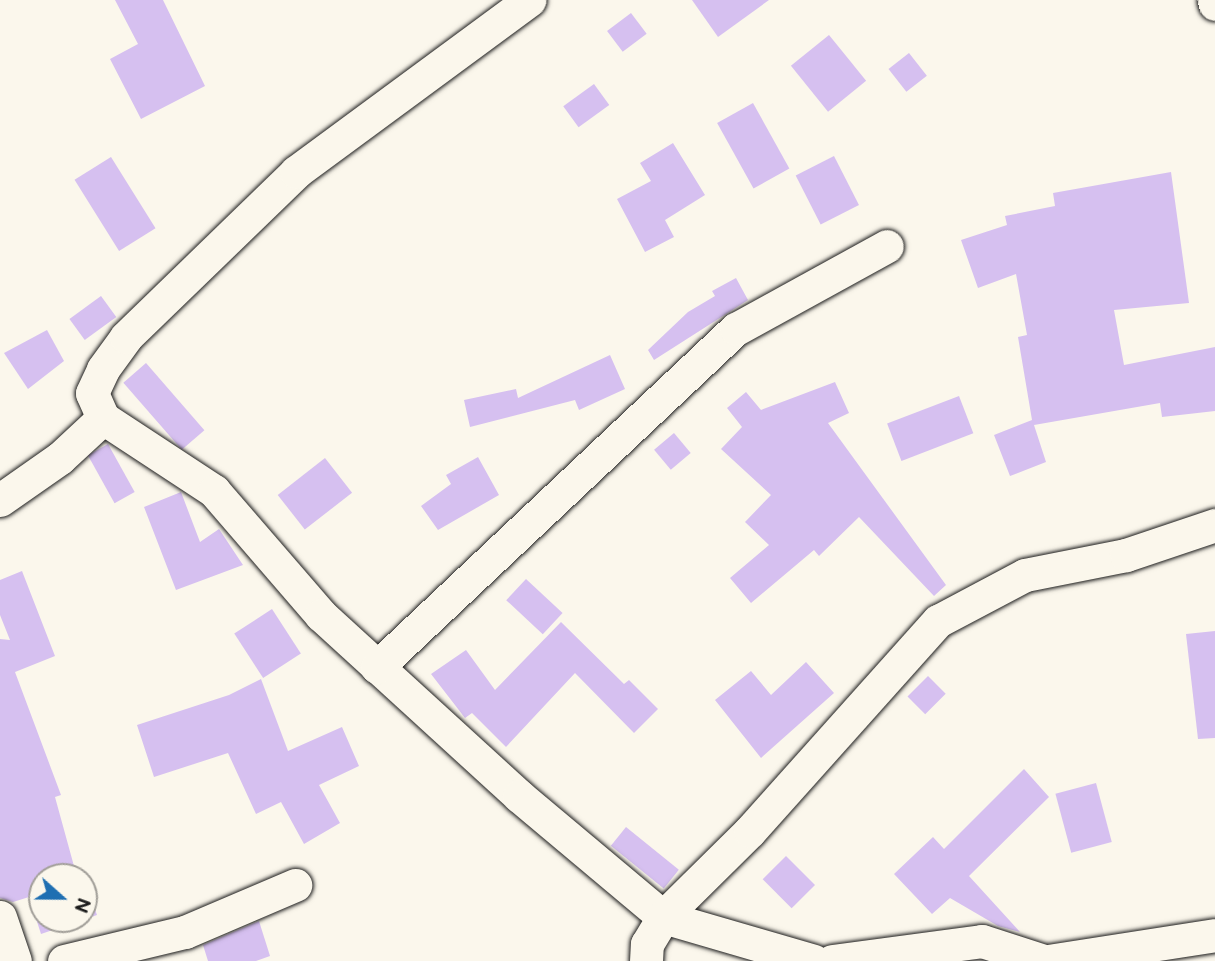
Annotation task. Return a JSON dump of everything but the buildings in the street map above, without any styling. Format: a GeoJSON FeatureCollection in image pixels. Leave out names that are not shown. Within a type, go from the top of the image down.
{"type":"FeatureCollection","features":[{"type":"Feature","properties":{"kind":"street"},"geometry":{"type":"LineString","coordinates":[[529,0],[296,172],[126,337],[103,369],[92,393],[103,418],[214,491],[321,615],[519,796],[663,917],[814,961]]}},
{"type":"Feature","properties":{"kind":"street"},"geometry":{"type":"LineString","coordinates":[[377,667],[736,329],[887,246]]}},
{"type":"Feature","properties":{"kind":"street"},"geometry":{"type":"LineString","coordinates":[[0,500],[60,458],[103,418]]}},
{"type":"Feature","properties":{"kind":"street"},"geometry":{"type":"LineString","coordinates":[[646,961],[647,944],[663,917],[750,831],[938,621],[1025,575],[1126,555],[1215,525]]}},
{"type":"Feature","properties":{"kind":"street"},"geometry":{"type":"LineString","coordinates":[[64,961],[185,932],[295,885]]}},
{"type":"Feature","properties":{"kind":"street"},"geometry":{"type":"LineString","coordinates":[[0,917],[15,961]]}},
{"type":"Feature","properties":{"kind":"street"},"geometry":{"type":"LineString","coordinates":[[832,961],[982,941],[1046,961],[1215,935]]}}]}
